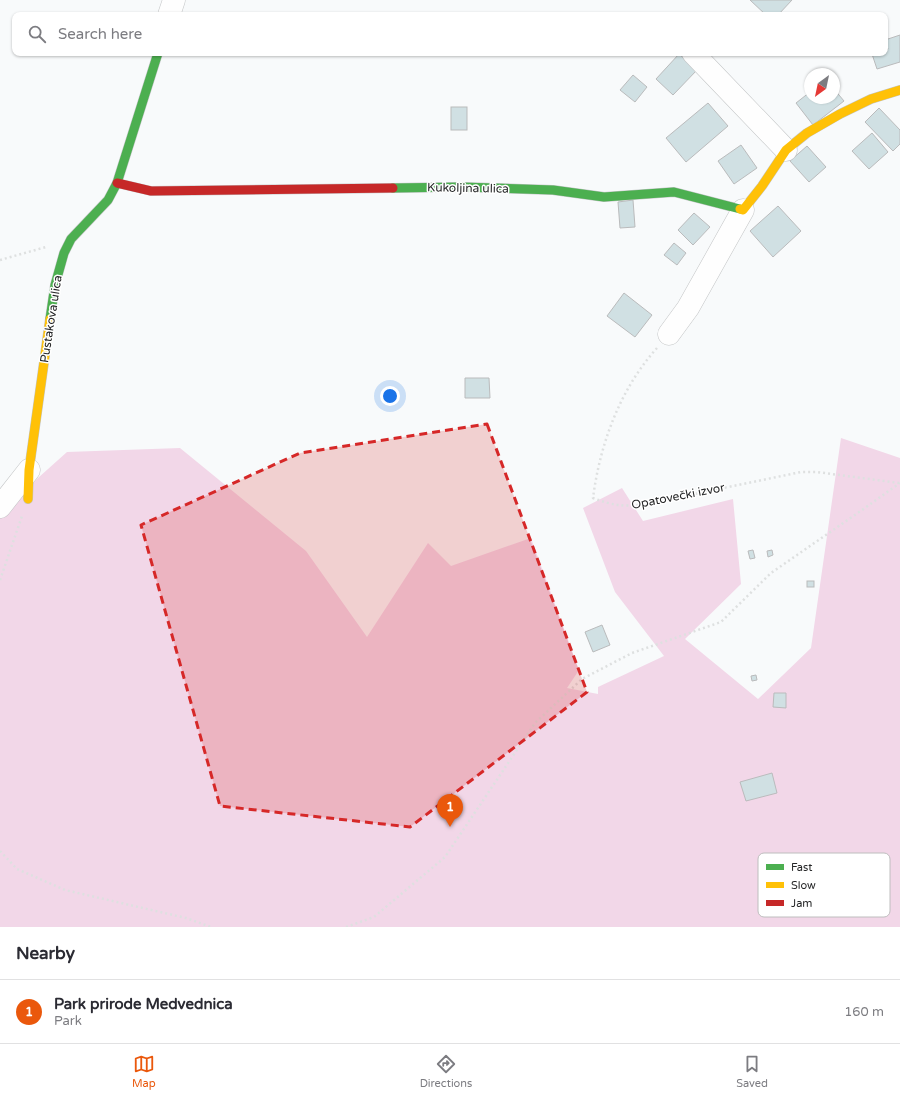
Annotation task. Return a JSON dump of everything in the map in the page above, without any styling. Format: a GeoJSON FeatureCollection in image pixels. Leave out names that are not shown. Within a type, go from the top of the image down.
{"type":"FeatureCollection","features":[{"type":"Feature","properties":{"kind":"street"},"geometry":{"type":"LineString","coordinates":[[171,12],[174,0]]}},
{"type":"Feature","properties":{"kind":"street","name":"Pustakova ulica"},"geometry":{"type":"LineString","coordinates":[[28,499],[29,470],[54,285],[64,254],[71,239],[108,200],[117,183],[157,56]]}},
{"type":"Feature","properties":{"kind":"street"},"geometry":{"type":"LineString","coordinates":[[696,56],[786,150]]}},
{"type":"Feature","properties":{"kind":"street"},"geometry":{"type":"LineString","coordinates":[[669,334],[688,308],[743,210],[762,186],[786,150],[807,133],[840,114],[871,99],[900,90]]}},
{"type":"Feature","properties":{"kind":"street","name":"Kukoljina ulica"},"geometry":{"type":"LineString","coordinates":[[117,183],[151,191],[462,187],[553,190],[604,197],[674,192],[743,210]]}},
{"type":"Feature","properties":{"kind":"street"},"geometry":{"type":"LineString","coordinates":[[0,506],[29,470]]}},
{"type":"Feature","properties":{"kind":"path"},"geometry":{"type":"LineString","coordinates":[[0,260],[71,239]]}},
{"type":"Feature","properties":{"kind":"path","name":"Opatovečki izvor"},"geometry":{"type":"LineString","coordinates":[[669,334],[651,354],[638,373],[623,398],[613,419],[596,477],[593,498],[607,503],[626,506],[640,505],[801,472],[817,472],[899,483]]}},
{"type":"Feature","properties":{"kind":"path"},"geometry":{"type":"LineString","coordinates":[[346,927],[374,917],[445,858],[535,724],[582,679],[632,653],[721,622],[771,573],[899,483]]}},
{"type":"Feature","properties":{"kind":"path"},"geometry":{"type":"LineString","coordinates":[[0,580],[28,499]]}},
{"type":"Feature","properties":{"kind":"path"},"geometry":{"type":"LineString","coordinates":[[0,851],[17,869],[65,890],[186,918],[211,927]]}},
{"type":"Feature","properties":{"kind":"highlighted area"},"geometry":{"type":"Polygon","coordinates":[[[487,424],[587,692],[410,827],[220,806],[141,525],[300,453],[487,424]]]}},
{"type":"Feature","properties":{"kind":"shaded area"},"geometry":{"type":"Polygon","coordinates":[[[841,438],[900,458],[900,927],[0,927],[0,512],[67,452],[180,448],[306,551],[367,637],[428,543],[451,566],[531,538],[579,670],[567,688],[598,694],[598,687],[664,656],[615,592],[583,508],[622,488],[643,521],[733,499],[741,584],[685,639],[758,699],[811,648],[841,438]]]}},
{"type":"Feature","properties":{"kind":"building"},"geometry":{"type":"Polygon","coordinates":[[[750,0],[792,0],[781,12],[763,12],[750,0]]]}},
{"type":"Feature","properties":{"kind":"building"},"geometry":{"type":"Polygon","coordinates":[[[900,35],[900,62],[877,69],[873,56],[888,56],[888,39],[900,35]]]}},
{"type":"Feature","properties":{"kind":"building"},"geometry":{"type":"Polygon","coordinates":[[[677,56],[681,56],[697,70],[673,95],[656,79],[677,56]]]}},
{"type":"Feature","properties":{"kind":"building"},"geometry":{"type":"Polygon","coordinates":[[[633,75],[647,87],[635,102],[620,90],[633,75]]]}},
{"type":"Feature","properties":{"kind":"building"},"geometry":{"type":"Polygon","coordinates":[[[840,96],[844,101],[813,125],[796,103],[804,97],[804,104],[840,104],[840,96]]]}},
{"type":"Feature","properties":{"kind":"building"},"geometry":{"type":"Polygon","coordinates":[[[708,103],[728,126],[686,162],[666,138],[708,103]]]}},
{"type":"Feature","properties":{"kind":"building"},"geometry":{"type":"Polygon","coordinates":[[[451,107],[467,107],[467,130],[451,130],[451,107]]]}},
{"type":"Feature","properties":{"kind":"building"},"geometry":{"type":"Polygon","coordinates":[[[879,108],[900,130],[900,144],[893,151],[865,122],[879,108]]]}},
{"type":"Feature","properties":{"kind":"building"},"geometry":{"type":"Polygon","coordinates":[[[872,133],[888,152],[869,169],[852,151],[872,133]]]}},
{"type":"Feature","properties":{"kind":"building"},"geometry":{"type":"Polygon","coordinates":[[[741,145],[757,168],[734,184],[718,161],[741,145]]]}},
{"type":"Feature","properties":{"kind":"building"},"geometry":{"type":"Polygon","coordinates":[[[807,146],[826,167],[809,182],[790,161],[807,146]]]}},
{"type":"Feature","properties":{"kind":"building"},"geometry":{"type":"Polygon","coordinates":[[[633,200],[635,227],[620,228],[618,202],[633,200]]]}},
{"type":"Feature","properties":{"kind":"building"},"geometry":{"type":"Polygon","coordinates":[[[778,206],[801,231],[773,257],[750,231],[778,206]]]}},
{"type":"Feature","properties":{"kind":"building"},"geometry":{"type":"Polygon","coordinates":[[[694,213],[710,227],[693,245],[678,230],[694,213]]]}},
{"type":"Feature","properties":{"kind":"building"},"geometry":{"type":"Polygon","coordinates":[[[674,243],[686,253],[677,265],[664,255],[674,243]]]}},
{"type":"Feature","properties":{"kind":"building"},"geometry":{"type":"Polygon","coordinates":[[[624,293],[652,315],[635,337],[607,316],[624,293]]]}},
{"type":"Feature","properties":{"kind":"building"},"geometry":{"type":"Polygon","coordinates":[[[465,378],[489,378],[490,398],[465,398],[465,378]]]}},
{"type":"Feature","properties":{"kind":"building"},"geometry":{"type":"Polygon","coordinates":[[[753,550],[755,558],[750,559],[748,551],[753,550]]]}},
{"type":"Feature","properties":{"kind":"building"},"geometry":{"type":"Polygon","coordinates":[[[772,550],[773,555],[768,557],[767,551],[772,550]]]}},
{"type":"Feature","properties":{"kind":"building"},"geometry":{"type":"Polygon","coordinates":[[[807,581],[814,581],[814,587],[807,587],[807,581]]]}},
{"type":"Feature","properties":{"kind":"building"},"geometry":{"type":"Polygon","coordinates":[[[602,625],[610,645],[593,652],[585,632],[602,625]]]}},
{"type":"Feature","properties":{"kind":"building"},"geometry":{"type":"Polygon","coordinates":[[[756,675],[757,680],[752,681],[751,676],[756,675]]]}},
{"type":"Feature","properties":{"kind":"building"},"geometry":{"type":"Polygon","coordinates":[[[774,693],[786,693],[786,708],[773,707],[774,693]]]}},
{"type":"Feature","properties":{"kind":"building"},"geometry":{"type":"Polygon","coordinates":[[[772,773],[777,793],[746,801],[740,782],[772,773]]]}},
{"type":"Feature","properties":{"kind":"traffic: fast"},"geometry":{"type":"LineString","coordinates":[[50,319],[55,285],[64,253],[71,239],[108,200],[117,183],[157,56]]}},
{"type":"Feature","properties":{"kind":"traffic: fast"},"geometry":{"type":"LineString","coordinates":[[393,188],[462,187],[553,190],[604,197],[674,192],[740,209]]}},
{"type":"Feature","properties":{"kind":"traffic: slow"},"geometry":{"type":"LineString","coordinates":[[740,209],[743,210],[762,186],[786,150],[807,133],[840,114],[871,99],[900,90]]}},
{"type":"Feature","properties":{"kind":"traffic: slow"},"geometry":{"type":"LineString","coordinates":[[28,499],[29,470],[50,319]]}},
{"type":"Feature","properties":{"kind":"traffic: jam"},"geometry":{"type":"LineString","coordinates":[[117,183],[151,191],[393,188]]}},
{"type":"Feature","properties":{"kind":"place","name":"Park prirode Medvednica"},"geometry":{"type":"Point","coordinates":[450,827]}}]}
